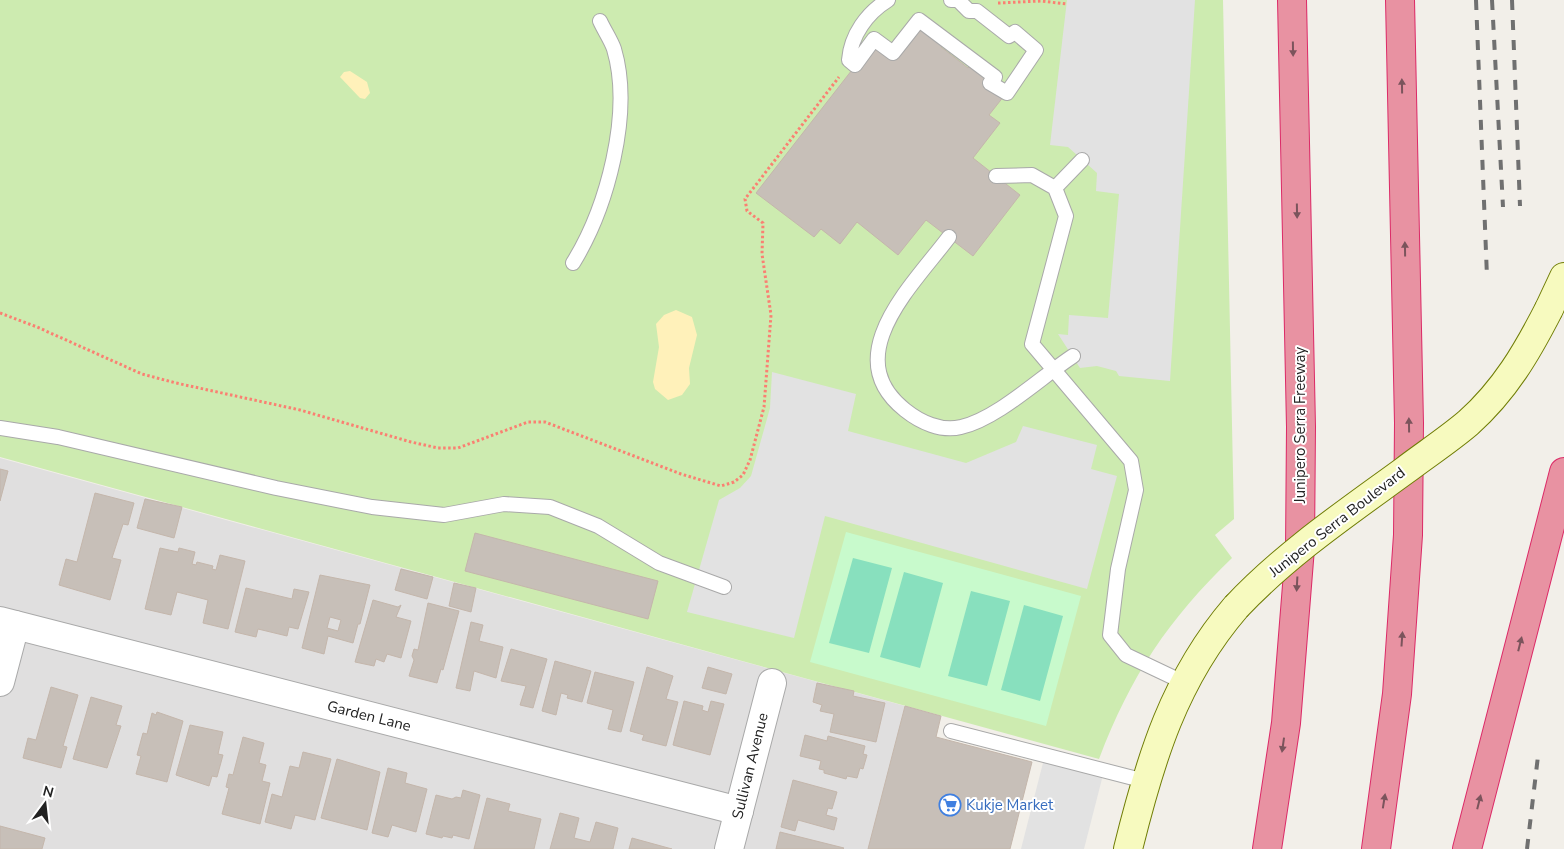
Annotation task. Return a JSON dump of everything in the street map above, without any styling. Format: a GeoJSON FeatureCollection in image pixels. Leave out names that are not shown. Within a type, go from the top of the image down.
{"type":"FeatureCollection","features":[{"type":"Feature","properties":{"kind":"highway","name":"Junipero Serra Freeway"},"geometry":{"type":"LineString","coordinates":[[1266,849],[1286,723],[1300,548],[1301,417],[1292,0]]}},
{"type":"Feature","properties":{"kind":"highway"},"geometry":{"type":"LineString","coordinates":[[1376,849],[1397,694],[1408,535],[1409,423],[1400,0]]}},
{"type":"Feature","properties":{"kind":"highway"},"geometry":{"type":"LineString","coordinates":[[1467,849],[1564,472]]}},
{"type":"Feature","properties":{"kind":"main road","name":"Junipero Serra Boulevard"},"geometry":{"type":"LineString","coordinates":[[1128,849],[1146,781],[1170,710],[1209,639],[1266,577],[1303,544],[1468,423],[1497,392],[1524,358],[1564,277]]}},
{"type":"Feature","properties":{"kind":"street"},"geometry":{"type":"LineString","coordinates":[[0,682],[8,623]]}},
{"type":"Feature","properties":{"kind":"street","name":"Garden Lane"},"geometry":{"type":"LineString","coordinates":[[8,623],[739,811]]}},
{"type":"Feature","properties":{"kind":"street","name":"Sullivan Avenue"},"geometry":{"type":"LineString","coordinates":[[729,849],[772,683]]}},
{"type":"Feature","properties":{"kind":"lane"},"geometry":{"type":"LineString","coordinates":[[888,0],[870,12],[850,50],[851,62],[855,65],[874,39],[893,54],[919,20],[995,77],[990,83],[1007,93],[1036,50],[1015,32],[1010,36],[977,12],[969,11],[958,0],[951,0]]}},
{"type":"Feature","properties":{"kind":"lane"},"geometry":{"type":"LineString","coordinates":[[573,263],[596,222],[604,196],[620,112],[619,79],[613,48],[600,22]]}},
{"type":"Feature","properties":{"kind":"lane"},"geometry":{"type":"LineString","coordinates":[[1055,188],[1082,160]]}},
{"type":"Feature","properties":{"kind":"lane"},"geometry":{"type":"LineString","coordinates":[[996,176],[1032,175],[1055,188],[1066,216],[1032,344],[1131,461],[1136,490],[1118,569],[1110,635],[1126,655],[1185,683]]}},
{"type":"Feature","properties":{"kind":"lane"},"geometry":{"type":"LineString","coordinates":[[949,238],[889,316],[877,346],[882,387],[905,410],[928,426],[959,428],[984,419],[1073,356]]}},
{"type":"Feature","properties":{"kind":"lane"},"geometry":{"type":"LineString","coordinates":[[0,428],[58,437],[276,488],[372,507],[444,516],[504,504],[550,507],[598,526],[659,563],[724,587]]}},
{"type":"Feature","properties":{"kind":"lane"},"geometry":{"type":"LineString","coordinates":[[951,731],[1146,781]]}},
{"type":"Feature","properties":{"kind":"path"},"geometry":{"type":"LineString","coordinates":[[0,313],[38,327],[142,374],[300,410],[411,442],[438,448],[458,448],[528,422],[545,422],[681,474],[721,486],[734,482],[743,475],[750,460],[764,407],[771,315],[762,254],[763,223],[747,211],[745,198],[851,62]]}},
{"type":"Feature","properties":{"kind":"shaded area"},"geometry":{"type":"Polygon","coordinates":[[[1067,0],[1195,0],[1170,381],[1119,376],[1116,371],[1097,366],[1080,368],[1058,334],[1068,335],[1069,315],[1108,318],[1119,194],[1096,191],[1097,173],[1068,147],[1050,145],[1067,0]]]}},
{"type":"Feature","properties":{"kind":"shaded area"},"geometry":{"type":"Polygon","coordinates":[[[772,372],[856,394],[848,431],[966,463],[1016,442],[1023,426],[1097,445],[1091,469],[1117,476],[1087,589],[825,516],[794,638],[687,612],[719,500],[740,488],[751,476],[770,408],[772,372]]]}},
{"type":"Feature","properties":{"kind":"shaded area"},"geometry":{"type":"Polygon","coordinates":[[[0,458],[905,706],[869,849],[0,849],[0,458]]]}},
{"type":"Feature","properties":{"kind":"shaded area"},"geometry":{"type":"Polygon","coordinates":[[[1045,755],[1104,771],[1084,849],[1021,849],[1045,755]]]}},
{"type":"Feature","properties":{"kind":"green space"},"geometry":{"type":"Polygon","coordinates":[[[0,0],[1223,0],[1234,519],[1215,535],[1232,558],[1189,604],[1153,650],[1124,701],[1099,759],[0,457],[0,0]]]}},
{"type":"Feature","properties":{"kind":"green space"},"geometry":{"type":"Polygon","coordinates":[[[846,532],[1081,596],[1046,726],[810,662],[846,532]]]}},
{"type":"Feature","properties":{"kind":"green space"},"geometry":{"type":"Polygon","coordinates":[[[853,558],[892,568],[869,653],[829,643],[853,558]]]}},
{"type":"Feature","properties":{"kind":"green space"},"geometry":{"type":"Polygon","coordinates":[[[904,572],[943,583],[920,668],[880,657],[904,572]]]}},
{"type":"Feature","properties":{"kind":"green space"},"geometry":{"type":"Polygon","coordinates":[[[971,591],[1010,601],[987,686],[948,676],[971,591]]]}},
{"type":"Feature","properties":{"kind":"green space"},"geometry":{"type":"Polygon","coordinates":[[[1024,605],[1063,616],[1040,701],[1001,690],[1024,605]]]}},
{"type":"Feature","properties":{"kind":"sand"},"geometry":{"type":"Polygon","coordinates":[[[350,71],[367,82],[370,93],[365,99],[360,98],[340,77],[344,72],[350,71]]]}},
{"type":"Feature","properties":{"kind":"sand"},"geometry":{"type":"Polygon","coordinates":[[[676,310],[692,317],[697,335],[689,368],[690,384],[682,395],[668,400],[655,389],[653,382],[659,347],[656,324],[664,315],[676,310]]]}},
{"type":"Feature","properties":{"kind":"building"},"geometry":{"type":"Polygon","coordinates":[[[920,24],[945,42],[941,47],[968,68],[972,63],[992,79],[1004,96],[989,115],[1000,123],[973,158],[1020,195],[973,256],[926,220],[898,255],[857,222],[840,244],[821,229],[814,237],[756,193],[873,43],[893,58],[920,24]]]}},
{"type":"Feature","properties":{"kind":"building"},"geometry":{"type":"Polygon","coordinates":[[[0,469],[8,471],[0,501],[0,469]]]}},
{"type":"Feature","properties":{"kind":"building"},"geometry":{"type":"Polygon","coordinates":[[[95,493],[134,503],[128,525],[123,524],[112,558],[121,560],[110,600],[59,585],[66,559],[77,562],[95,493]]]}},
{"type":"Feature","properties":{"kind":"building"},"geometry":{"type":"Polygon","coordinates":[[[145,499],[182,507],[174,538],[137,528],[145,499]]]}},
{"type":"Feature","properties":{"kind":"building"},"geometry":{"type":"Polygon","coordinates":[[[475,533],[658,581],[648,619],[465,571],[475,533]]]}},
{"type":"Feature","properties":{"kind":"building"},"geometry":{"type":"Polygon","coordinates":[[[160,548],[178,552],[179,548],[195,552],[192,564],[196,565],[197,562],[213,566],[212,569],[216,570],[220,555],[245,561],[228,629],[203,623],[208,600],[177,592],[171,615],[145,609],[160,548]]]}},
{"type":"Feature","properties":{"kind":"building"},"geometry":{"type":"Polygon","coordinates":[[[401,569],[433,577],[427,599],[395,590],[401,569]]]}},
{"type":"Feature","properties":{"kind":"building"},"geometry":{"type":"Polygon","coordinates":[[[320,575],[370,585],[353,643],[328,636],[324,654],[302,648],[320,575]],[[330,617],[327,628],[338,631],[341,620],[330,617]]]}},
{"type":"Feature","properties":{"kind":"building"},"geometry":{"type":"Polygon","coordinates":[[[454,583],[476,588],[471,612],[449,606],[454,583]]]}},
{"type":"Feature","properties":{"kind":"building"},"geometry":{"type":"Polygon","coordinates":[[[246,588],[292,599],[294,589],[309,592],[298,629],[289,627],[287,636],[258,629],[256,637],[235,632],[246,588]]]}},
{"type":"Feature","properties":{"kind":"building"},"geometry":{"type":"Polygon","coordinates":[[[373,600],[398,607],[401,605],[396,617],[411,621],[401,658],[387,654],[384,662],[376,659],[374,666],[355,662],[373,600]]]}},
{"type":"Feature","properties":{"kind":"building"},"geometry":{"type":"Polygon","coordinates":[[[428,603],[459,611],[443,670],[441,669],[437,683],[409,676],[414,660],[412,656],[414,649],[418,650],[428,603]]]}},
{"type":"Feature","properties":{"kind":"building"},"geometry":{"type":"Polygon","coordinates":[[[471,622],[483,625],[479,641],[503,647],[496,678],[474,671],[470,691],[456,688],[471,622]]]}},
{"type":"Feature","properties":{"kind":"building"},"geometry":{"type":"Polygon","coordinates":[[[511,649],[547,659],[533,708],[520,705],[526,686],[501,681],[511,649]]]}},
{"type":"Feature","properties":{"kind":"building"},"geometry":{"type":"Polygon","coordinates":[[[555,661],[591,671],[582,702],[567,698],[568,695],[561,693],[556,715],[542,711],[555,661]]]}},
{"type":"Feature","properties":{"kind":"building"},"geometry":{"type":"Polygon","coordinates":[[[647,667],[673,676],[666,699],[678,702],[666,746],[642,740],[644,735],[630,731],[647,667]]]}},
{"type":"Feature","properties":{"kind":"building"},"geometry":{"type":"Polygon","coordinates":[[[708,667],[732,674],[726,694],[702,688],[708,667]]]}},
{"type":"Feature","properties":{"kind":"building"},"geometry":{"type":"Polygon","coordinates":[[[595,672],[634,682],[621,732],[608,729],[613,710],[587,703],[595,672]]]}},
{"type":"Feature","properties":{"kind":"building"},"geometry":{"type":"Polygon","coordinates":[[[817,683],[854,691],[853,696],[885,703],[876,742],[830,732],[834,714],[820,711],[822,705],[813,702],[817,683]]]}},
{"type":"Feature","properties":{"kind":"building"},"geometry":{"type":"Polygon","coordinates":[[[51,687],[78,695],[63,746],[67,747],[61,768],[23,758],[28,738],[36,740],[51,687]]]}},
{"type":"Feature","properties":{"kind":"building"},"geometry":{"type":"Polygon","coordinates":[[[91,697],[122,706],[116,725],[121,726],[107,768],[73,759],[91,697]]]}},
{"type":"Feature","properties":{"kind":"building"},"geometry":{"type":"Polygon","coordinates":[[[684,701],[703,706],[702,710],[708,712],[711,701],[724,704],[710,755],[673,745],[684,701]]]}},
{"type":"Feature","properties":{"kind":"building","name":"Kukje Market"},"geometry":{"type":"Polygon","coordinates":[[[905,706],[941,716],[936,737],[1032,762],[1010,849],[868,849],[905,706]]]}},
{"type":"Feature","properties":{"kind":"building"},"geometry":{"type":"Polygon","coordinates":[[[157,712],[183,721],[167,782],[136,774],[141,756],[137,755],[143,733],[147,734],[152,713],[156,715],[157,712]]]}},
{"type":"Feature","properties":{"kind":"building"},"geometry":{"type":"Polygon","coordinates":[[[190,725],[223,732],[218,754],[223,755],[217,777],[212,776],[209,786],[176,775],[190,725]]]}},
{"type":"Feature","properties":{"kind":"building"},"geometry":{"type":"Polygon","coordinates":[[[805,735],[827,741],[828,736],[865,746],[863,754],[867,755],[863,769],[860,768],[857,778],[847,776],[846,779],[824,773],[824,770],[819,769],[821,761],[800,756],[805,735]]]}},
{"type":"Feature","properties":{"kind":"building"},"geometry":{"type":"Polygon","coordinates":[[[243,737],[264,743],[259,763],[266,765],[262,781],[270,783],[260,824],[222,814],[229,788],[226,787],[229,774],[233,775],[243,737]]]}},
{"type":"Feature","properties":{"kind":"building"},"geometry":{"type":"Polygon","coordinates":[[[303,752],[331,759],[315,820],[295,815],[291,829],[265,822],[272,794],[282,797],[290,766],[299,768],[303,752]]]}},
{"type":"Feature","properties":{"kind":"building"},"geometry":{"type":"Polygon","coordinates":[[[337,759],[380,772],[367,830],[321,818],[337,759]]]}},
{"type":"Feature","properties":{"kind":"building"},"geometry":{"type":"Polygon","coordinates":[[[388,768],[407,773],[405,783],[427,789],[416,832],[392,825],[388,837],[372,833],[388,768]]]}},
{"type":"Feature","properties":{"kind":"building"},"geometry":{"type":"Polygon","coordinates":[[[793,780],[837,792],[832,809],[828,808],[826,815],[837,818],[834,830],[798,820],[795,831],[781,827],[793,780]]]}},
{"type":"Feature","properties":{"kind":"building"},"geometry":{"type":"Polygon","coordinates":[[[463,790],[480,795],[469,839],[453,835],[452,838],[443,836],[442,838],[426,834],[436,795],[452,799],[456,797],[461,798],[463,790]]]}},
{"type":"Feature","properties":{"kind":"building"},"geometry":{"type":"Polygon","coordinates":[[[487,798],[510,804],[508,811],[541,819],[534,849],[474,849],[487,798]]]}},
{"type":"Feature","properties":{"kind":"building"},"geometry":{"type":"Polygon","coordinates":[[[560,813],[579,818],[574,838],[590,842],[596,822],[618,828],[613,849],[550,849],[560,813]]]}},
{"type":"Feature","properties":{"kind":"building"},"geometry":{"type":"Polygon","coordinates":[[[0,826],[45,838],[42,849],[0,849],[0,826]]]}},
{"type":"Feature","properties":{"kind":"building"},"geometry":{"type":"Polygon","coordinates":[[[780,832],[844,848],[776,849],[780,832]]]}},
{"type":"Feature","properties":{"kind":"building"},"geometry":{"type":"Polygon","coordinates":[[[632,838],[672,849],[629,849],[632,838]]]}},
{"type":"Feature","properties":{"kind":"railway"},"geometry":{"type":"LineString","coordinates":[[1476,0],[1487,277]]}},
{"type":"Feature","properties":{"kind":"railway"},"geometry":{"type":"LineString","coordinates":[[1492,0],[1503,207]]}},
{"type":"Feature","properties":{"kind":"railway"},"geometry":{"type":"LineString","coordinates":[[1512,0],[1520,206]]}},
{"type":"Feature","properties":{"kind":"railway"},"geometry":{"type":"LineString","coordinates":[[1527,849],[1538,756]]}},
{"type":"Feature","properties":{"kind":"place","name":"Kukje Market"},"geometry":{"type":"Point","coordinates":[950,805]}}]}
